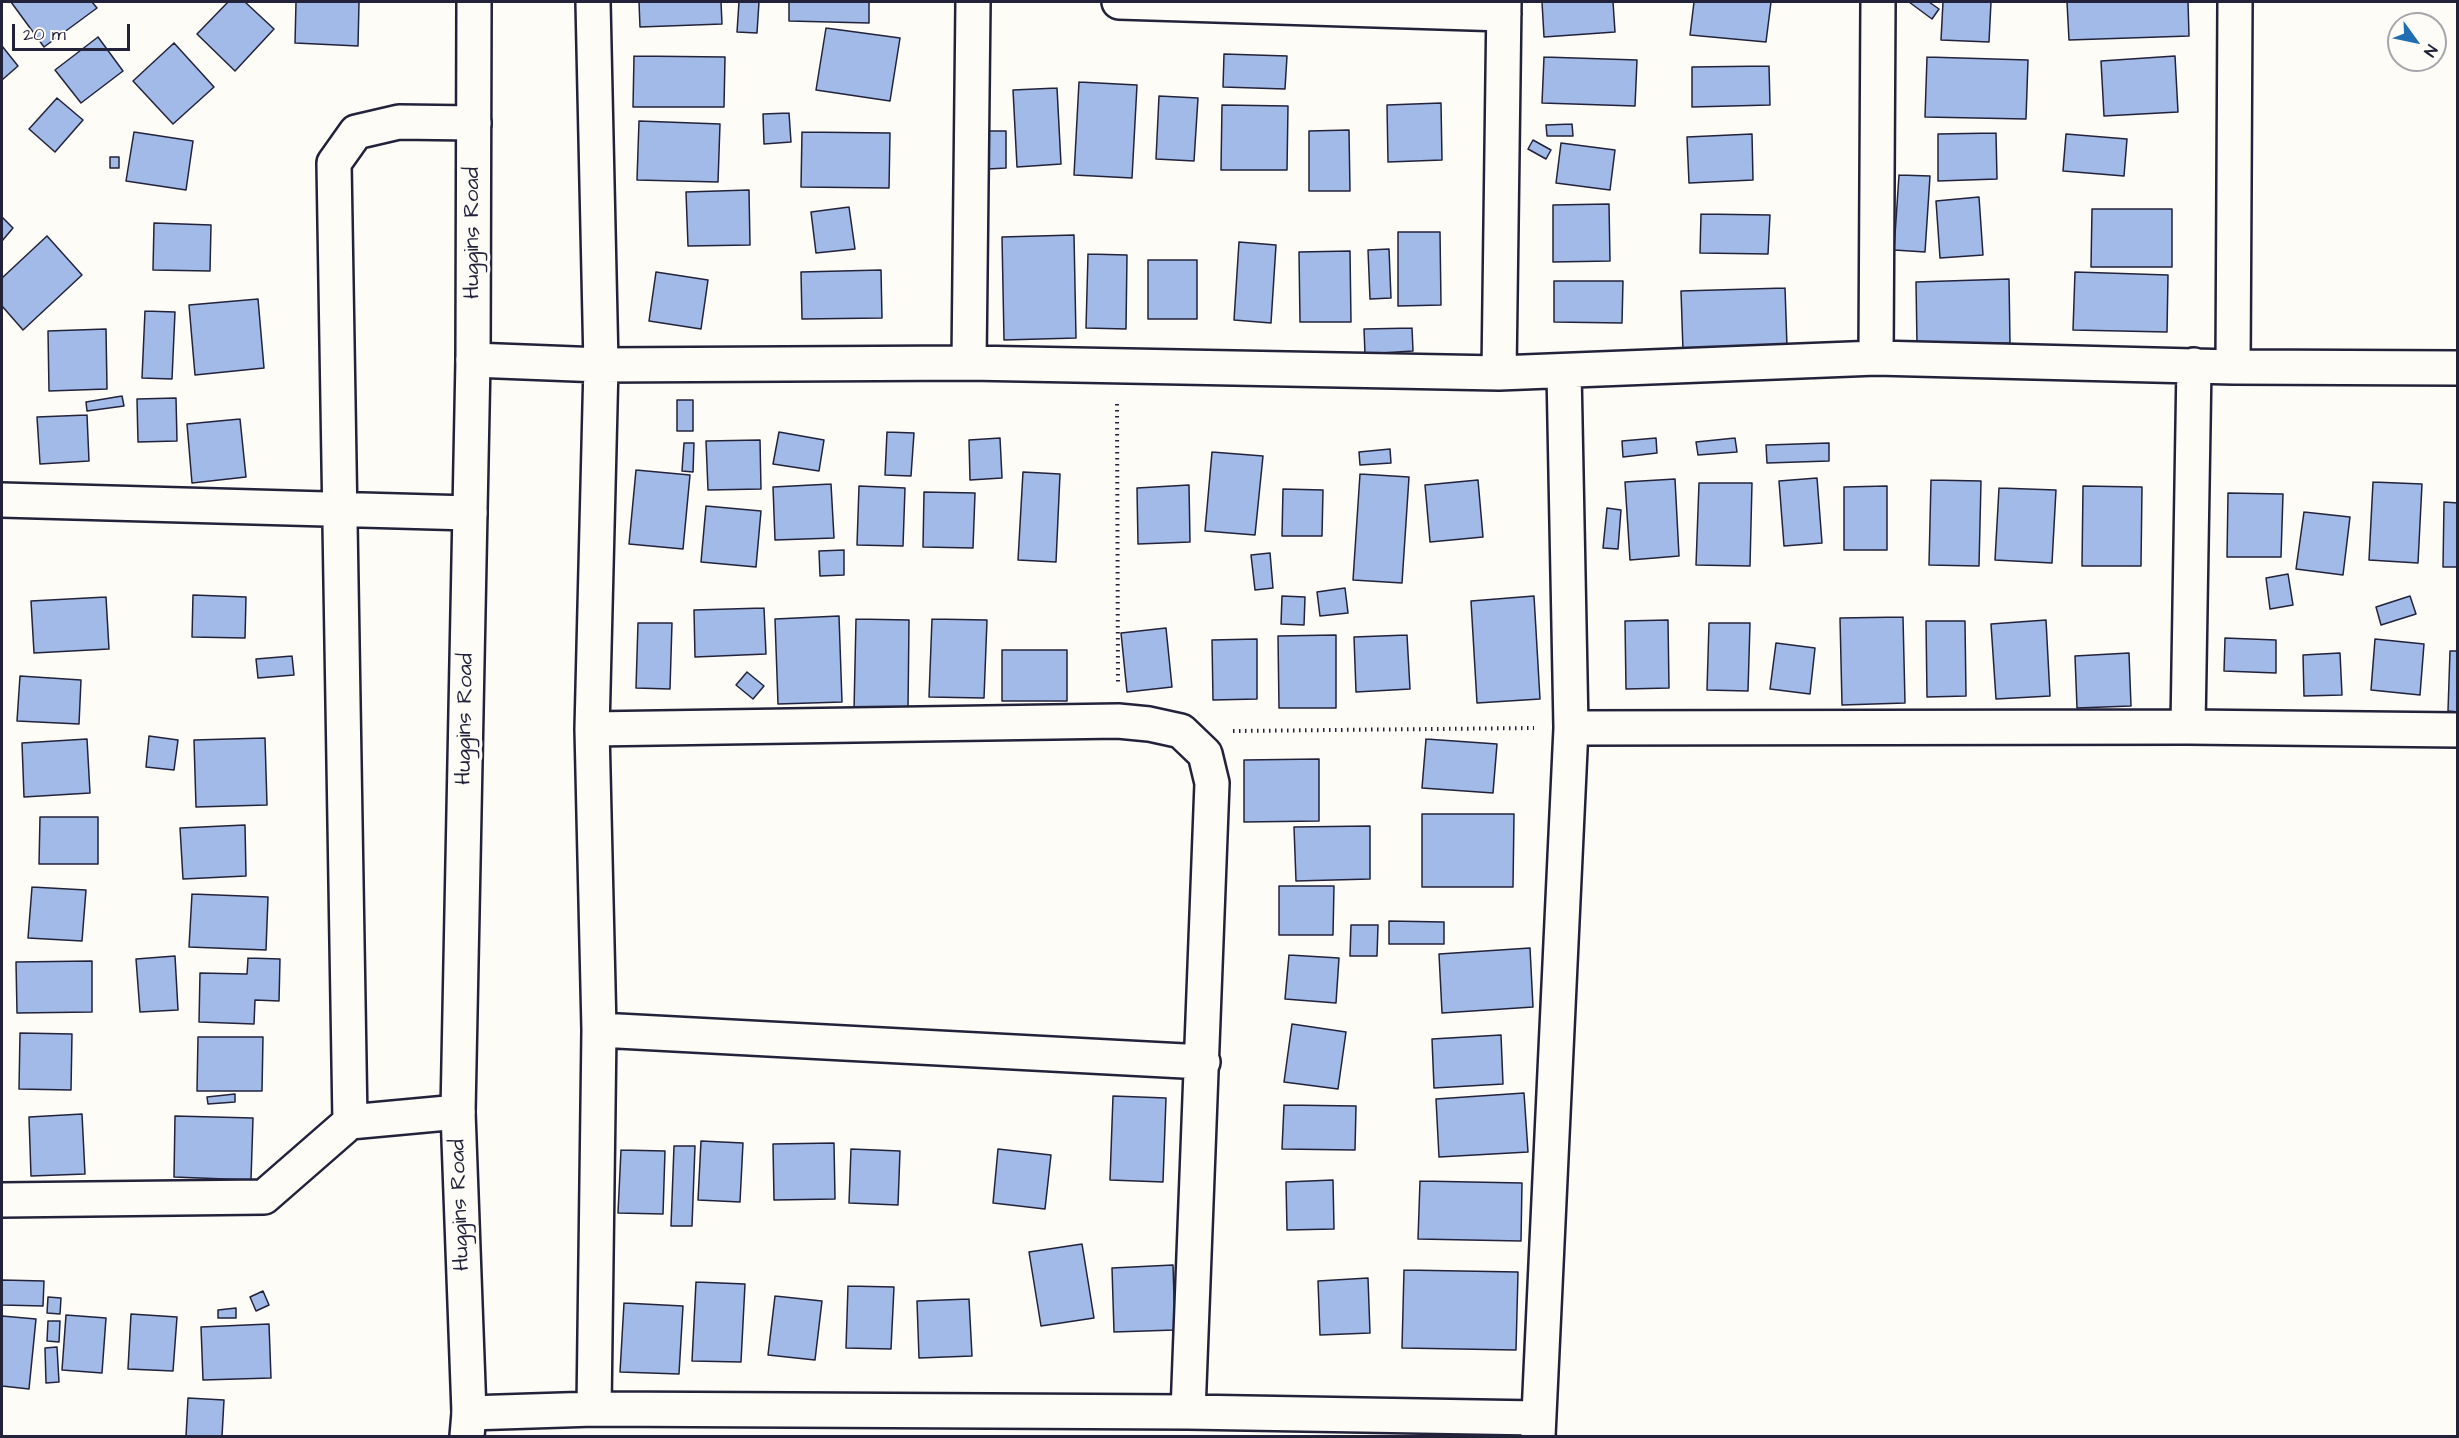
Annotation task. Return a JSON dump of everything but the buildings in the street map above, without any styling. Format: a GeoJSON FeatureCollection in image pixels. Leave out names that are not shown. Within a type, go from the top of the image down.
{"type":"FeatureCollection","features":[{"type":"Feature","properties":{"kind":"street","name":"Huggins Road"},"geometry":{"type":"LineString","coordinates":[[468,1425],[458,1112],[473,360],[474,2]]}},
{"type":"Feature","properties":{"kind":"street"},"geometry":{"type":"LineString","coordinates":[[593,2],[601,365],[592,729],[598,1030],[594,1409]]}},
{"type":"Feature","properties":{"kind":"street"},"geometry":{"type":"LineString","coordinates":[[969,363],[973,2]]}},
{"type":"Feature","properties":{"kind":"street"},"geometry":{"type":"LineString","coordinates":[[1119,2],[1504,8],[1499,373]]}},
{"type":"Feature","properties":{"kind":"street"},"geometry":{"type":"LineString","coordinates":[[1876,358],[1878,2]]}},
{"type":"Feature","properties":{"kind":"street"},"geometry":{"type":"LineString","coordinates":[[2233,367],[2235,2]]}},
{"type":"Feature","properties":{"kind":"street"},"geometry":{"type":"LineString","coordinates":[[350,1122],[334,163],[356,132],[399,122],[474,123]]}},
{"type":"Feature","properties":{"kind":"street"},"geometry":{"type":"LineString","coordinates":[[473,360],[601,365],[969,363],[1499,373],[1876,358],[2233,367],[2457,368]]}},
{"type":"Feature","properties":{"kind":"street"},"geometry":{"type":"LineString","coordinates":[[2188,727],[2194,365]]}},
{"type":"Feature","properties":{"kind":"street"},"geometry":{"type":"LineString","coordinates":[[468,1425],[594,1409],[1188,1412],[1537,1427],[1571,728],[1564,371]]}},
{"type":"Feature","properties":{"kind":"street"},"geometry":{"type":"LineString","coordinates":[[2,500],[470,513]]}},
{"type":"Feature","properties":{"kind":"street"},"geometry":{"type":"LineString","coordinates":[[592,729],[1118,721],[1149,724],[1181,731],[1205,754],[1212,783],[1188,1412]]}},
{"type":"Feature","properties":{"kind":"street"},"geometry":{"type":"LineString","coordinates":[[1571,728],[2188,727],[2457,730]]}},
{"type":"Feature","properties":{"kind":"street"},"geometry":{"type":"LineString","coordinates":[[598,1030],[1203,1062]]}},
{"type":"Feature","properties":{"kind":"street"},"geometry":{"type":"LineString","coordinates":[[2,1200],[264,1197],[350,1122],[458,1112]]}},
{"type":"Feature","properties":{"kind":"path"},"geometry":{"type":"LineString","coordinates":[[1117,365],[1118,721]]}},
{"type":"Feature","properties":{"kind":"path"},"geometry":{"type":"LineString","coordinates":[[1181,731],[1571,728]]}}]}
